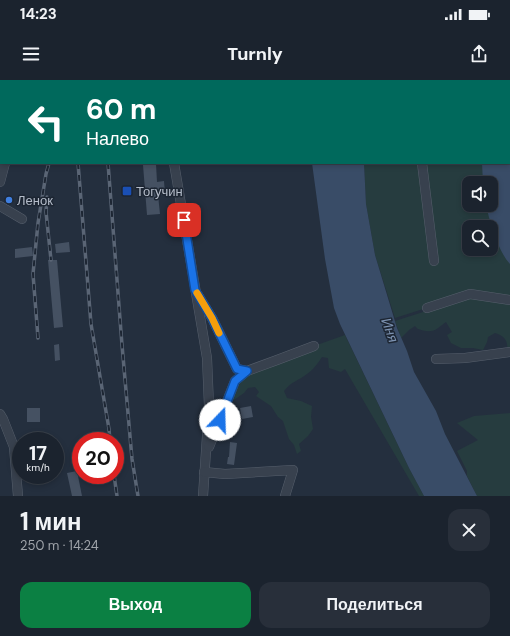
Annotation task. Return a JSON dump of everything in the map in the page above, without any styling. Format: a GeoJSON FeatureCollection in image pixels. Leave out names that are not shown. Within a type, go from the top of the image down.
{"type":"FeatureCollection","features":[{"type":"Feature","properties":{"kind":"street"},"geometry":{"type":"LineString","coordinates":[[0,182],[5,164]]}},
{"type":"Feature","properties":{"kind":"street"},"geometry":{"type":"LineString","coordinates":[[174,164],[207,358],[209,406],[202,496]]}},
{"type":"Feature","properties":{"kind":"street"},"geometry":{"type":"LineString","coordinates":[[422,164],[434,261]]}},
{"type":"Feature","properties":{"kind":"street"},"geometry":{"type":"LineString","coordinates":[[0,206],[22,219]]}},
{"type":"Feature","properties":{"kind":"street"},"geometry":{"type":"LineString","coordinates":[[195,290],[212,318],[237,369],[247,371]]}},
{"type":"Feature","properties":{"kind":"street"},"geometry":{"type":"LineString","coordinates":[[427,308],[470,294],[510,300]]}},
{"type":"Feature","properties":{"kind":"street"},"geometry":{"type":"LineString","coordinates":[[205,458],[235,381],[247,371],[314,346]]}},
{"type":"Feature","properties":{"kind":"street"},"geometry":{"type":"LineString","coordinates":[[436,360],[510,352]]}},
{"type":"Feature","properties":{"kind":"street"},"geometry":{"type":"LineString","coordinates":[[0,414],[14,447],[18,496]]}},
{"type":"Feature","properties":{"kind":"street"},"geometry":{"type":"LineString","coordinates":[[204,472],[225,474],[293,470],[285,496]]}},
{"type":"Feature","properties":{"kind":"green space"},"geometry":{"type":"Polygon","coordinates":[[[364,164],[510,164],[510,301],[470,294],[395,318],[375,255],[366,204],[364,164]]]}},
{"type":"Feature","properties":{"kind":"green space"},"geometry":{"type":"Polygon","coordinates":[[[470,297],[510,303],[510,352],[508,353],[506,340],[502,336],[495,333],[488,337],[483,350],[461,348],[451,343],[447,335],[452,332],[446,322],[436,330],[431,331],[418,329],[415,326],[401,338],[395,321],[470,297]]]}},
{"type":"Feature","properties":{"kind":"green space"},"geometry":{"type":"Polygon","coordinates":[[[345,335],[424,496],[419,496],[345,369],[341,372],[329,368],[328,358],[322,357],[311,370],[284,391],[287,398],[301,401],[312,406],[311,417],[313,429],[299,444],[301,451],[297,454],[294,445],[289,439],[283,421],[278,417],[271,406],[256,396],[259,392],[255,387],[248,388],[244,393],[231,402],[235,381],[314,346],[345,335]]]}},
{"type":"Feature","properties":{"kind":"green space"},"geometry":{"type":"Polygon","coordinates":[[[510,413],[510,496],[477,496],[457,451],[478,440],[457,423],[474,416],[510,413]]]}},
{"type":"Feature","properties":{"kind":"water","name":"Иня"},"geometry":{"type":"Polygon","coordinates":[[[312,164],[364,164],[366,204],[375,255],[397,328],[414,372],[436,411],[445,434],[477,496],[424,496],[340,324],[334,308],[325,259],[312,164]]]}},
{"type":"Feature","properties":{"kind":"water"},"geometry":{"type":"Polygon","coordinates":[[[482,164],[510,164],[510,264],[498,244],[498,220],[490,220],[488,212],[498,212],[498,176],[483,176],[482,164]]]}},
{"type":"Feature","properties":{"kind":"building"},"geometry":{"type":"Polygon","coordinates":[[[156,164],[157,182],[164,181],[165,194],[158,195],[160,214],[147,215],[143,165],[156,164]]]}},
{"type":"Feature","properties":{"kind":"building"},"geometry":{"type":"Polygon","coordinates":[[[69,242],[70,252],[56,253],[55,244],[69,242]]]}},
{"type":"Feature","properties":{"kind":"building"},"geometry":{"type":"Polygon","coordinates":[[[32,247],[33,256],[15,258],[15,249],[32,247]]]}},
{"type":"Feature","properties":{"kind":"building"},"geometry":{"type":"Polygon","coordinates":[[[48,260],[57,260],[63,327],[54,328],[48,260]]]}},
{"type":"Feature","properties":{"kind":"building"},"geometry":{"type":"Polygon","coordinates":[[[59,344],[60,360],[55,361],[54,345],[59,344]]]}},
{"type":"Feature","properties":{"kind":"building"},"geometry":{"type":"Polygon","coordinates":[[[251,406],[253,417],[242,419],[240,408],[251,406]]]}},
{"type":"Feature","properties":{"kind":"building"},"geometry":{"type":"Polygon","coordinates":[[[27,408],[40,408],[40,422],[27,422],[27,408]]]}},
{"type":"Feature","properties":{"kind":"building"},"geometry":{"type":"Polygon","coordinates":[[[230,442],[237,443],[234,465],[227,464],[230,442]]]}},
{"type":"Feature","properties":{"kind":"building"},"geometry":{"type":"Polygon","coordinates":[[[72,472],[72,484],[80,484],[82,496],[72,496],[67,473],[72,472]]]}},
{"type":"Feature","properties":{"kind":"railway"},"geometry":{"type":"LineString","coordinates":[[38,338],[33,274],[38,223],[49,164]]}},
{"type":"Feature","properties":{"kind":"railway"},"geometry":{"type":"LineString","coordinates":[[78,164],[91,324],[109,432]]}},
{"type":"Feature","properties":{"kind":"railway"},"geometry":{"type":"LineString","coordinates":[[108,164],[132,459],[138,496]]}},
{"type":"Feature","properties":{"kind":"railway"},"geometry":{"type":"LineString","coordinates":[[47,197],[46,212],[51,260]]}},
{"type":"Feature","properties":{"kind":"railway"},"geometry":{"type":"LineString","coordinates":[[115,484],[117,496]]}},
{"type":"Feature","properties":{"kind":"slow traffic"},"geometry":{"type":"LineString","coordinates":[[197,293],[219,333]]}},
{"type":"Feature","properties":{"kind":"place","name":"Тогучин"},"geometry":{"type":"Point","coordinates":[127,191]}},
{"type":"Feature","properties":{"kind":"place","name":"Ленок"},"geometry":{"type":"Point","coordinates":[9,200]}},
{"type":"Feature","properties":{"kind":"route"},"geometry":{"type":"LineString","coordinates":[[184,220],[195,290],[212,318],[237,369],[247,371],[235,381],[220,420]]}}]}
